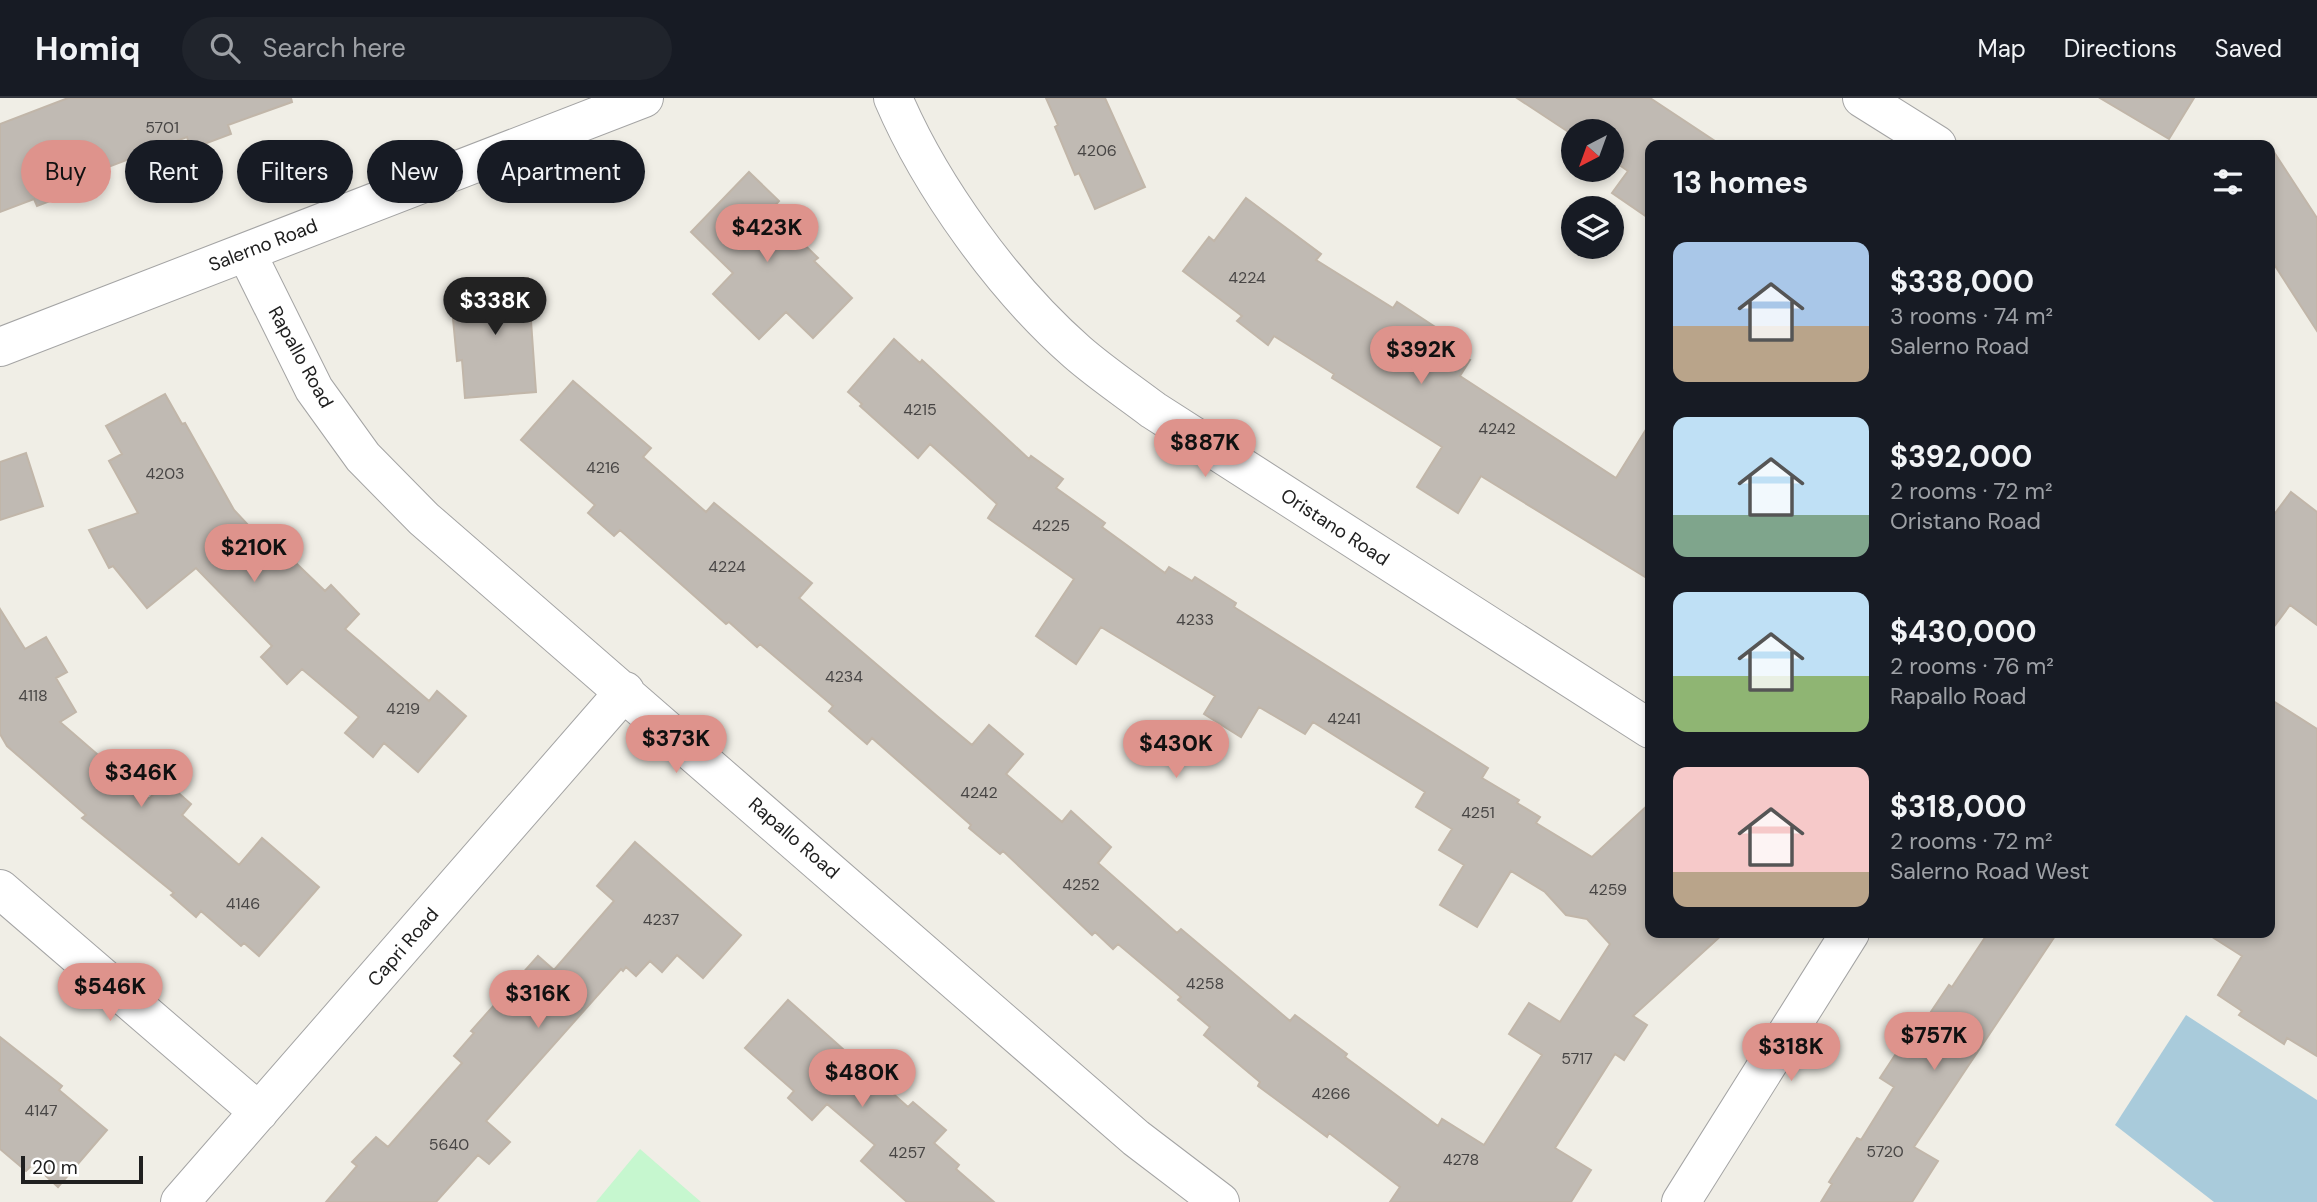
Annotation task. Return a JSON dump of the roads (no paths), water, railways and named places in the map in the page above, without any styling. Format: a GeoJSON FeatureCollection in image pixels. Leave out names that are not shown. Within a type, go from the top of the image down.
{"type":"FeatureCollection","features":[{"type":"Feature","properties":{"kind":"street","name":"Salerno Road"},"geometry":{"type":"LineString","coordinates":[[0,347],[644,98]]}},
{"type":"Feature","properties":{"kind":"street","name":"Oristano Road"},"geometry":{"type":"LineString","coordinates":[[893,98],[961,220],[1018,292],[1077,352],[1153,410],[1645,726]]}},
{"type":"Feature","properties":{"kind":"street"},"geometry":{"type":"LineString","coordinates":[[1862,98],[1929,140]]}},
{"type":"Feature","properties":{"kind":"street","name":"Rapallo Road"},"geometry":{"type":"LineString","coordinates":[[246,252],[314,389],[363,457],[424,519],[1136,1138],[1220,1202]]}},
{"type":"Feature","properties":{"kind":"street","name":"Capri Road"},"geometry":{"type":"LineString","coordinates":[[180,1202],[625,691]]}},
{"type":"Feature","properties":{"kind":"street"},"geometry":{"type":"LineString","coordinates":[[0,889],[259,1112]]}},
{"type":"Feature","properties":{"kind":"street"},"geometry":{"type":"LineString","coordinates":[[1681,1202],[1847,938]]}},
{"type":"Feature","properties":{"kind":"water"},"geometry":{"type":"Polygon","coordinates":[[[2186,1015],[2317,1100],[2317,1202],[2214,1202],[2115,1125],[2186,1015]]]}}]}
